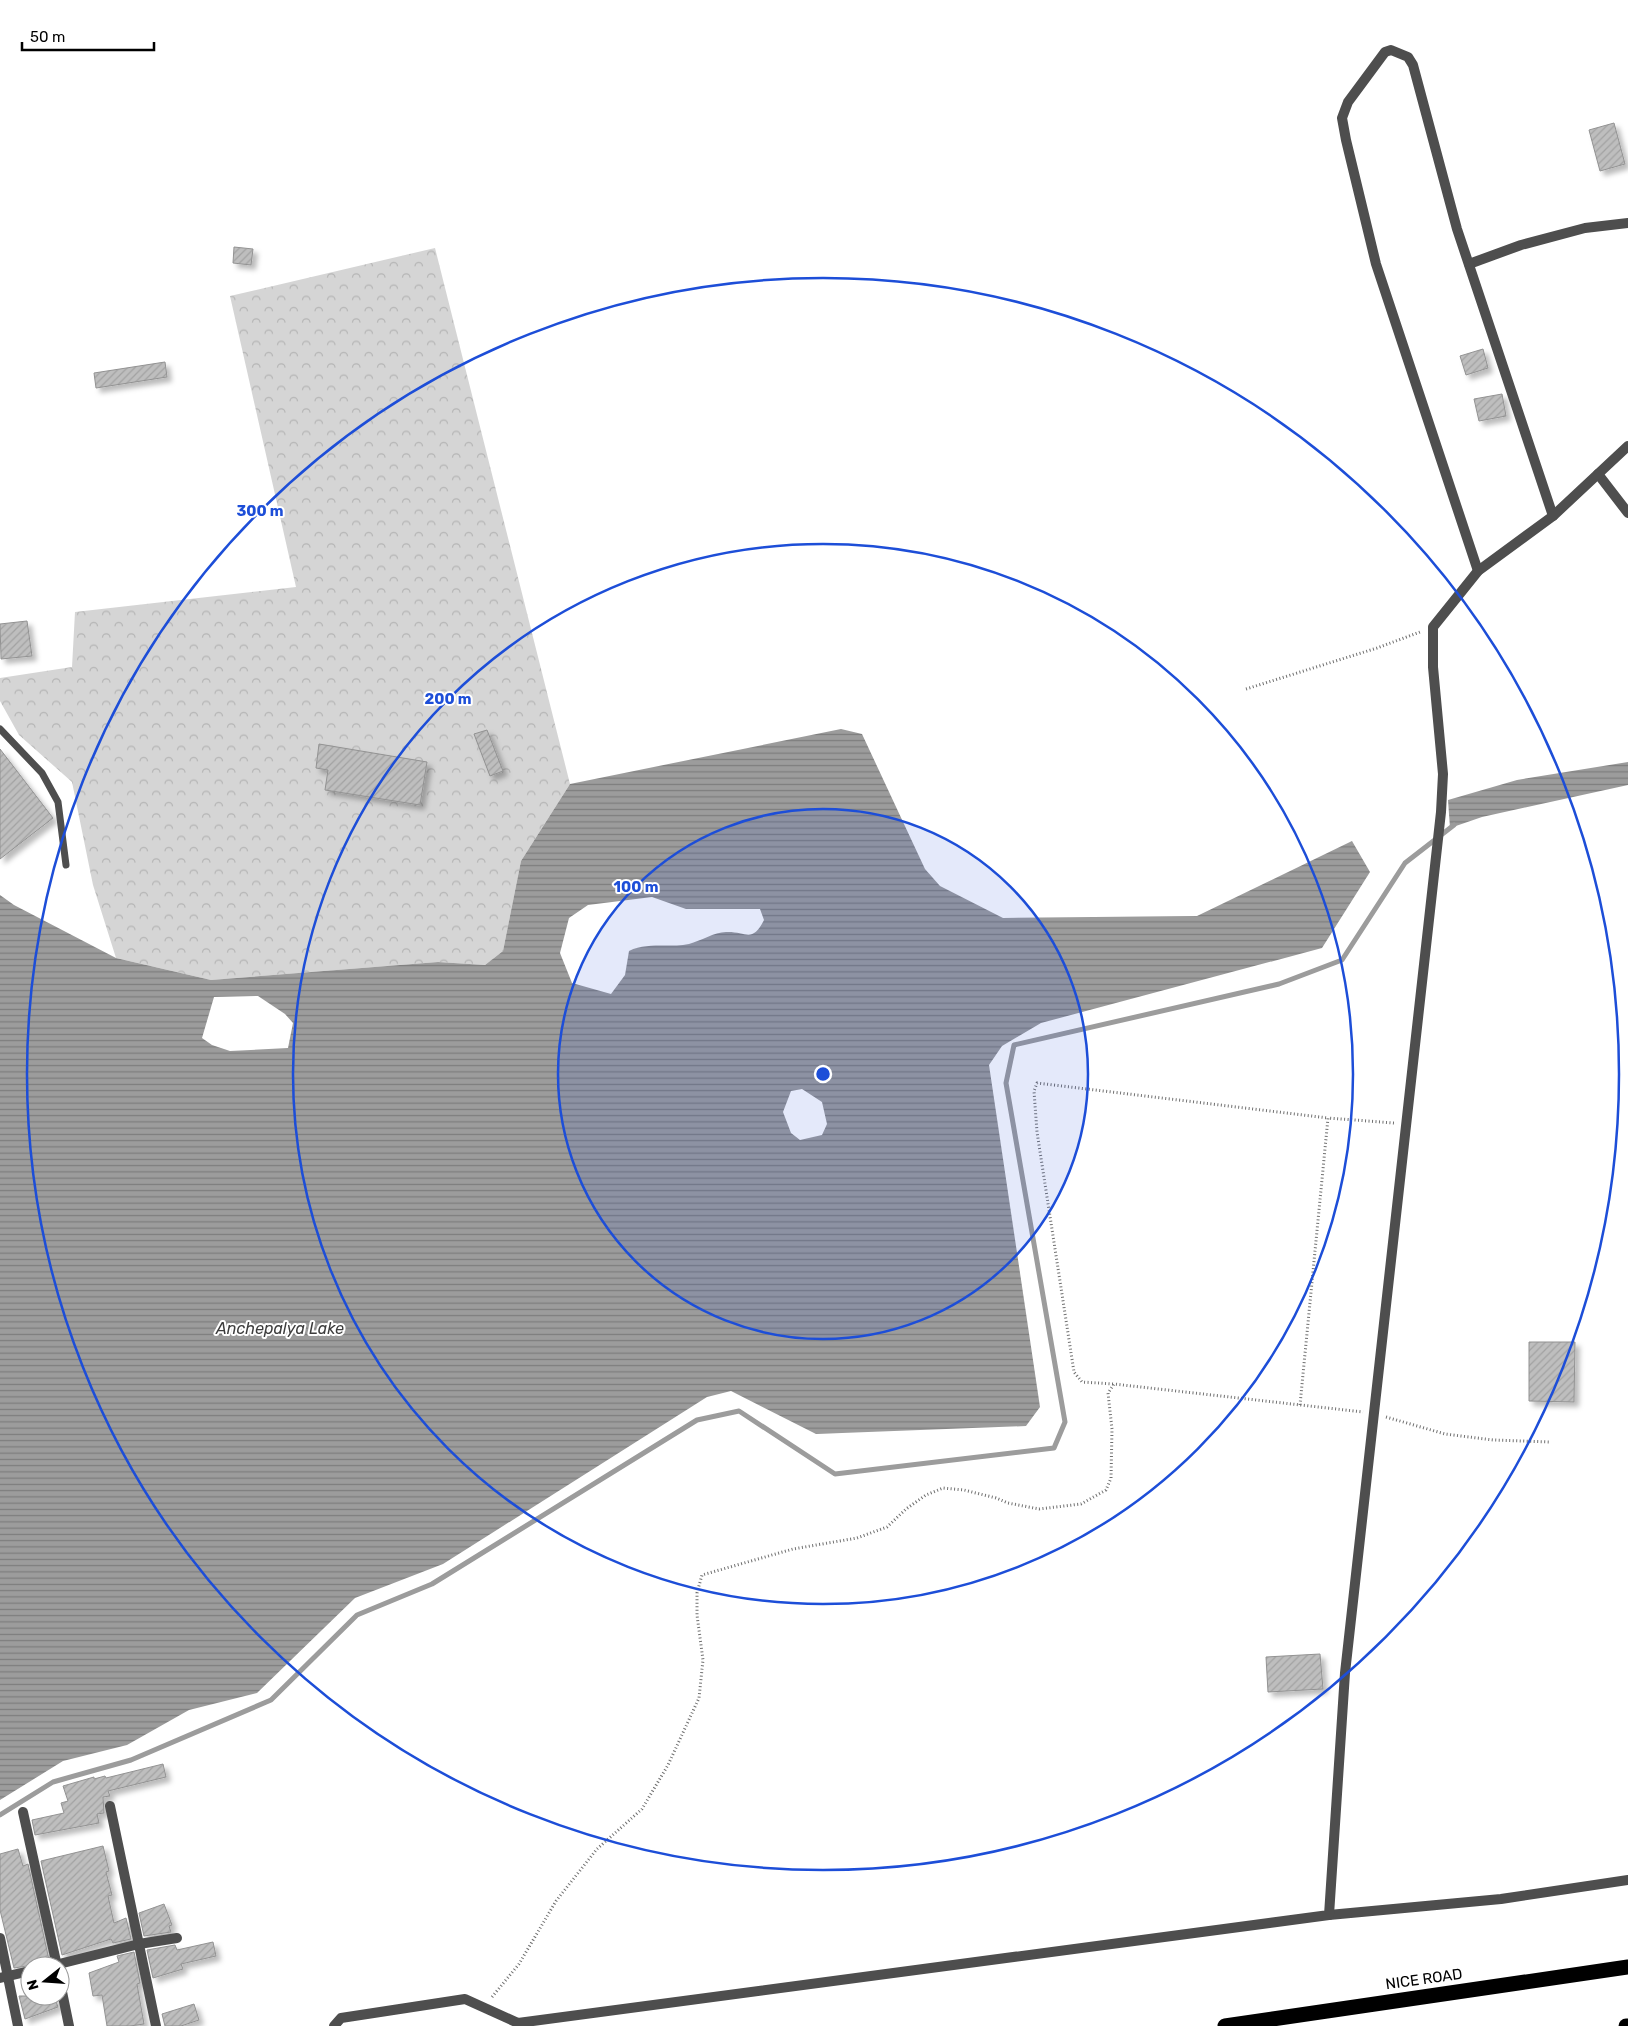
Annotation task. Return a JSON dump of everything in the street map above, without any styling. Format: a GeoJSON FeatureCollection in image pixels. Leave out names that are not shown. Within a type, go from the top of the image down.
{"type":"FeatureCollection","features":[{"type":"Feature","properties":{"kind":"highway","name":"NICE ROAD"},"geometry":{"type":"LineString","coordinates":[[1225,2026],[1628,1967]]}},
{"type":"Feature","properties":{"kind":"street"},"geometry":{"type":"LineString","coordinates":[[1478,572],[1376,264],[1355,183],[1342,118],[1348,102],[1386,52],[1391,50],[1408,57],[1413,65],[1457,229],[1553,516]]}},
{"type":"Feature","properties":{"kind":"street"},"geometry":{"type":"LineString","coordinates":[[1469,264],[1521,244],[1585,228],[1628,223]]}},
{"type":"Feature","properties":{"kind":"street"},"geometry":{"type":"LineString","coordinates":[[1329,1915],[1344,1673],[1439,827],[1443,774],[1433,667],[1433,627],[1478,572],[1553,516],[1628,446]]}},
{"type":"Feature","properties":{"kind":"street"},"geometry":{"type":"LineString","coordinates":[[1598,474],[1628,513]]}},
{"type":"Feature","properties":{"kind":"street"},"geometry":{"type":"LineString","coordinates":[[110,1806],[156,2026]]}},
{"type":"Feature","properties":{"kind":"street"},"geometry":{"type":"LineString","coordinates":[[23,1812],[53,1956]]}},
{"type":"Feature","properties":{"kind":"street"},"geometry":{"type":"LineString","coordinates":[[334,2026],[341,2018],[465,1999],[518,2023],[1329,1915],[1501,1899],[1628,1880]]}},
{"type":"Feature","properties":{"kind":"street"},"geometry":{"type":"LineString","coordinates":[[0,1938],[4,1977],[18,2026]]}},
{"type":"Feature","properties":{"kind":"street"},"geometry":{"type":"LineString","coordinates":[[70,1961],[139,1944],[177,1938]]}},
{"type":"Feature","properties":{"kind":"street"},"geometry":{"type":"LineString","coordinates":[[4,1977],[20,1973]]}},
{"type":"Feature","properties":{"kind":"street"},"geometry":{"type":"LineString","coordinates":[[65,2006],[69,2026]]}},
{"type":"Feature","properties":{"kind":"lane"},"geometry":{"type":"LineString","coordinates":[[0,729],[42,773],[58,802],[66,865]]}},
{"type":"Feature","properties":{"kind":"path"},"geometry":{"type":"LineString","coordinates":[[1246,689],[1377,648],[1433,627]]}},
{"type":"Feature","properties":{"kind":"path"},"geometry":{"type":"LineString","coordinates":[[1406,1124],[1328,1118],[1037,1083],[1034,1091],[1037,1132],[1074,1372],[1082,1382],[1374,1414],[1445,1434],[1493,1440],[1550,1442]]}},
{"type":"Feature","properties":{"kind":"path"},"geometry":{"type":"LineString","coordinates":[[1300,1405],[1328,1118]]}},
{"type":"Feature","properties":{"kind":"path"},"geometry":{"type":"LineString","coordinates":[[484,2007],[519,1964],[556,1901],[597,1849],[642,1809],[668,1765],[699,1698],[703,1660],[696,1614],[697,1593],[702,1575],[887,1527],[919,1500],[942,1488],[964,1490],[1008,1503],[1039,1509],[1081,1504],[1106,1490],[1111,1478],[1112,1429],[1108,1393],[1114,1384]]}},
{"type":"Feature","properties":{"kind":"green space"},"geometry":{"type":"Polygon","coordinates":[[[435,248],[570,784],[521,861],[503,951],[485,965],[438,962],[211,980],[116,958],[93,885],[72,782],[19,735],[0,701],[0,678],[72,667],[75,612],[296,587],[230,296],[435,248]]]}},
{"type":"Feature","properties":{"kind":"water","name":"Anchepalya Lake"},"geometry":{"type":"Polygon","coordinates":[[[841,729],[862,734],[925,869],[940,886],[1003,918],[1197,916],[1352,841],[1370,872],[1322,948],[1041,1023],[1002,1046],[989,1065],[1040,1407],[1026,1426],[816,1434],[731,1391],[707,1397],[443,1564],[355,1598],[257,1693],[189,1710],[127,1745],[63,1761],[0,1800],[0,895],[14,905],[116,958],[211,980],[438,962],[485,965],[503,951],[521,861],[570,784],[841,729]],[[652,897],[588,905],[569,918],[560,953],[572,983],[611,994],[625,975],[629,951],[651,946],[689,944],[721,932],[748,935],[756,932],[764,920],[760,909],[686,909],[652,897]],[[258,996],[214,997],[202,1038],[212,1045],[230,1051],[288,1048],[293,1023],[285,1014],[258,996]],[[802,1089],[791,1091],[783,1112],[791,1133],[800,1140],[822,1135],[827,1124],[822,1102],[802,1089]]]}},
{"type":"Feature","properties":{"kind":"water"},"geometry":{"type":"Polygon","coordinates":[[[1628,762],[1628,785],[1482,817],[1450,828],[1448,800],[1517,780],[1628,762]]]}},
{"type":"Feature","properties":{"kind":"building"},"geometry":{"type":"Polygon","coordinates":[[[1614,123],[1625,164],[1600,171],[1589,130],[1614,123]]]}},
{"type":"Feature","properties":{"kind":"building"},"geometry":{"type":"Polygon","coordinates":[[[234,247],[253,249],[251,265],[233,263],[234,247]]]}},
{"type":"Feature","properties":{"kind":"building"},"geometry":{"type":"Polygon","coordinates":[[[1483,349],[1488,368],[1466,375],[1460,356],[1483,349]]]}},
{"type":"Feature","properties":{"kind":"building"},"geometry":{"type":"Polygon","coordinates":[[[165,362],[167,377],[96,388],[94,373],[165,362]]]}},
{"type":"Feature","properties":{"kind":"building"},"geometry":{"type":"Polygon","coordinates":[[[1502,394],[1506,416],[1479,421],[1474,399],[1502,394]]]}},
{"type":"Feature","properties":{"kind":"building"},"geometry":{"type":"Polygon","coordinates":[[[27,621],[32,656],[1,659],[0,624],[27,621]]]}},
{"type":"Feature","properties":{"kind":"building"},"geometry":{"type":"Polygon","coordinates":[[[487,730],[503,771],[490,776],[474,734],[487,730]]]}},
{"type":"Feature","properties":{"kind":"building"},"geometry":{"type":"Polygon","coordinates":[[[319,744],[427,762],[420,805],[325,790],[328,770],[316,768],[319,744]]]}},
{"type":"Feature","properties":{"kind":"building"},"geometry":{"type":"Polygon","coordinates":[[[0,749],[53,818],[0,859],[0,749]]]}},
{"type":"Feature","properties":{"kind":"building"},"geometry":{"type":"Polygon","coordinates":[[[1529,1342],[1575,1342],[1574,1402],[1529,1401],[1529,1342]]]}},
{"type":"Feature","properties":{"kind":"building"},"geometry":{"type":"Polygon","coordinates":[[[1320,1654],[1323,1689],[1268,1692],[1266,1657],[1320,1654]]]}},
{"type":"Feature","properties":{"kind":"building"},"geometry":{"type":"Polygon","coordinates":[[[163,1764],[166,1777],[108,1791],[110,1796],[103,1797],[104,1813],[97,1814],[99,1823],[35,1835],[32,1820],[64,1813],[61,1803],[68,1801],[63,1786],[94,1777],[94,1779],[105,1776],[106,1778],[163,1764]]]}},
{"type":"Feature","properties":{"kind":"building"},"geometry":{"type":"Polygon","coordinates":[[[103,1846],[109,1871],[106,1872],[112,1895],[108,1896],[114,1923],[126,1918],[131,1939],[113,1943],[111,1939],[62,1955],[41,1861],[103,1846]]]}},
{"type":"Feature","properties":{"kind":"building"},"geometry":{"type":"Polygon","coordinates":[[[18,1849],[23,1866],[28,1864],[48,1956],[20,1956],[20,1967],[14,1968],[0,1910],[0,1854],[18,1849]]]}},
{"type":"Feature","properties":{"kind":"building"},"geometry":{"type":"Polygon","coordinates":[[[164,1904],[172,1925],[169,1926],[171,1932],[144,1936],[139,1913],[164,1904]]]}},
{"type":"Feature","properties":{"kind":"building"},"geometry":{"type":"Polygon","coordinates":[[[213,1942],[216,1956],[181,1964],[183,1969],[153,1978],[147,1950],[175,1945],[177,1950],[213,1942]]]}},
{"type":"Feature","properties":{"kind":"building"},"geometry":{"type":"Polygon","coordinates":[[[134,1952],[140,1983],[137,1984],[144,2024],[107,2026],[102,1995],[93,1996],[89,1973],[119,1962],[117,1956],[134,1952]]]}},
{"type":"Feature","properties":{"kind":"building"},"geometry":{"type":"Polygon","coordinates":[[[194,2004],[199,2020],[181,2026],[165,2026],[162,2014],[194,2004]]]}},
{"type":"Feature","properties":{"kind":"building"},"geometry":{"type":"Polygon","coordinates":[[[22,2006],[58,2006],[58,2007],[25,2019],[22,2006]]]}},
{"type":"Feature","properties":{"kind":"waterway"},"geometry":{"type":"LineString","coordinates":[[0,1815],[53,1782],[131,1760],[271,1700],[357,1615],[432,1584],[697,1420],[739,1411],[835,1474],[1054,1448],[1065,1422],[1006,1083],[1014,1045],[1279,984],[1342,960],[1405,863],[1454,825]]}}]}
